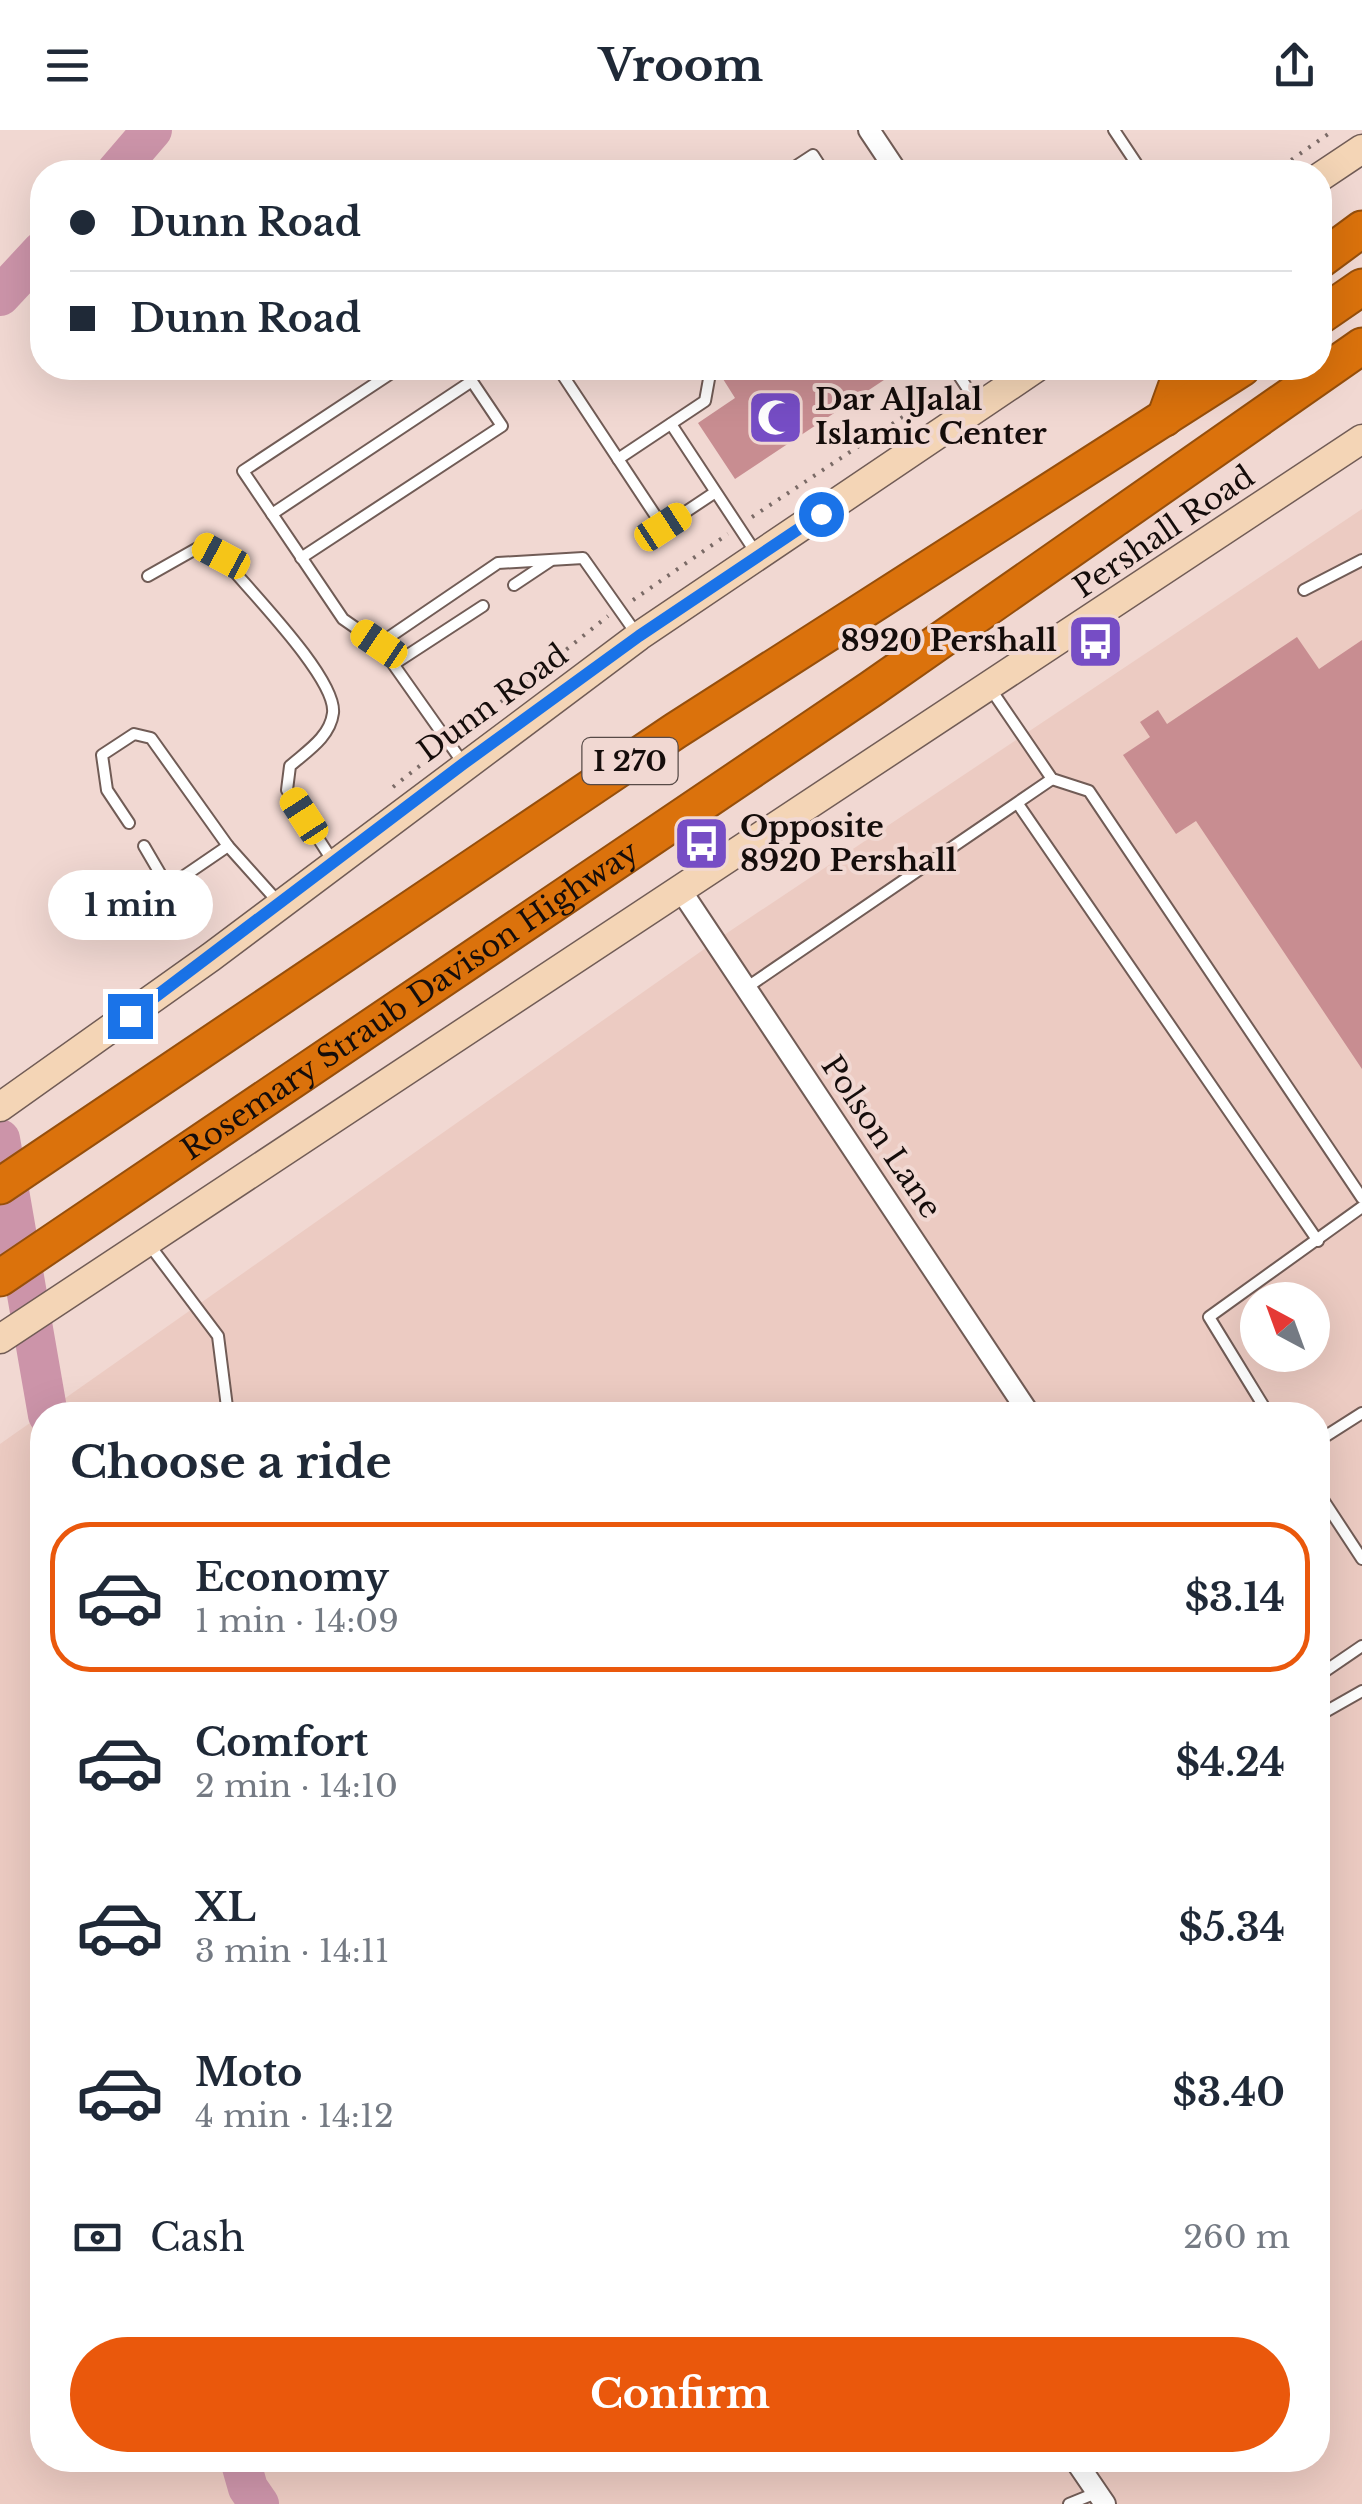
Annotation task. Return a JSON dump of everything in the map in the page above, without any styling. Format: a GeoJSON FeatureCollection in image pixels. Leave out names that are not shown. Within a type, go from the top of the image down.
{"type":"FeatureCollection","features":[{"type":"Feature","properties":{"kind":"highway"},"geometry":{"type":"LineString","coordinates":[[1332,251],[1362,229]]}},
{"type":"Feature","properties":{"kind":"highway"},"geometry":{"type":"LineString","coordinates":[[1332,308],[1362,287]]}},
{"type":"Feature","properties":{"kind":"highway","name":"Rosemary Straub Davison Highway"},"geometry":{"type":"LineString","coordinates":[[1332,367],[1362,346]]}},
{"type":"Feature","properties":{"kind":"highway"},"geometry":{"type":"LineString","coordinates":[[1166,418],[1178,380]]}},
{"type":"Feature","properties":{"kind":"highway","name":"I 270"},"geometry":{"type":"LineString","coordinates":[[0,1186],[676,730],[1224,380]]}},
{"type":"Feature","properties":{"kind":"highway","name":"Rosemary Straub Davison Highway"},"geometry":{"type":"LineString","coordinates":[[0,1278],[872,689],[1313,380]]}},
{"type":"Feature","properties":{"kind":"street"},"geometry":{"type":"LineString","coordinates":[[869,130],[889,160]]}},
{"type":"Feature","properties":{"kind":"street"},"geometry":{"type":"LineString","coordinates":[[1332,169],[1362,149]]}},
{"type":"Feature","properties":{"kind":"street","name":"Dunn Road"},"geometry":{"type":"LineString","coordinates":[[0,1107],[335,864],[463,764],[639,636],[1015,380]]}},
{"type":"Feature","properties":{"kind":"street","name":"Pershall Road"},"geometry":{"type":"LineString","coordinates":[[0,1339],[682,892],[1362,438]]}},
{"type":"Feature","properties":{"kind":"street","name":"Polson Lane"},"geometry":{"type":"LineString","coordinates":[[682,892],[1021,1402]]}},
{"type":"Feature","properties":{"kind":"street"},"geometry":{"type":"LineString","coordinates":[[1084,2472],[1101,2498]]}},
{"type":"Feature","properties":{"kind":"lane"},"geometry":{"type":"LineString","coordinates":[[1114,130],[1134,160]]}},
{"type":"Feature","properties":{"kind":"lane"},"geometry":{"type":"LineString","coordinates":[[380,380],[243,471],[343,619],[379,644],[463,764]]}},
{"type":"Feature","properties":{"kind":"lane"},"geometry":{"type":"LineString","coordinates":[[566,380],[663,527],[714,492]]}},
{"type":"Feature","properties":{"kind":"lane"},"geometry":{"type":"LineString","coordinates":[[618,459],[705,402],[709,380]]}},
{"type":"Feature","properties":{"kind":"lane"},"geometry":{"type":"LineString","coordinates":[[962,380],[980,407]]}},
{"type":"Feature","properties":{"kind":"lane"},"geometry":{"type":"LineString","coordinates":[[272,514],[472,381],[502,426],[300,558]]}},
{"type":"Feature","properties":{"kind":"lane"},"geometry":{"type":"LineString","coordinates":[[671,424],[758,556]]}},
{"type":"Feature","properties":{"kind":"lane"},"geometry":{"type":"LineString","coordinates":[[148,576],[201,546],[221,556],[326,683],[334,710],[330,723],[325,735],[290,766],[288,790],[335,864]]}},
{"type":"Feature","properties":{"kind":"lane"},"geometry":{"type":"LineString","coordinates":[[379,644],[498,563],[582,558],[639,636]]}},
{"type":"Feature","properties":{"kind":"lane"},"geometry":{"type":"LineString","coordinates":[[514,585],[552,560]]}},
{"type":"Feature","properties":{"kind":"lane"},"geometry":{"type":"LineString","coordinates":[[1304,590],[1362,560]]}},
{"type":"Feature","properties":{"kind":"lane"},"geometry":{"type":"LineString","coordinates":[[394,664],[483,606]]}},
{"type":"Feature","properties":{"kind":"lane"},"geometry":{"type":"LineString","coordinates":[[990,687],[1052,779],[1089,792],[1362,1198]]}},
{"type":"Feature","properties":{"kind":"lane"},"geometry":{"type":"LineString","coordinates":[[128,823],[107,790],[102,755],[134,734],[152,738],[228,846],[280,904]]}},
{"type":"Feature","properties":{"kind":"lane"},"geometry":{"type":"LineString","coordinates":[[746,988],[1052,779]]}},
{"type":"Feature","properties":{"kind":"lane"},"geometry":{"type":"LineString","coordinates":[[1018,804],[1318,1240]]}},
{"type":"Feature","properties":{"kind":"lane"},"geometry":{"type":"LineString","coordinates":[[144,846],[168,886],[228,846]]}},
{"type":"Feature","properties":{"kind":"lane"},"geometry":{"type":"LineString","coordinates":[[1261,1402],[1209,1317],[1362,1207]]}},
{"type":"Feature","properties":{"kind":"lane"},"geometry":{"type":"LineString","coordinates":[[148,1242],[218,1336],[226,1402]]}},
{"type":"Feature","properties":{"kind":"lane"},"geometry":{"type":"LineString","coordinates":[[1330,1432],[1362,1412]]}},
{"type":"Feature","properties":{"kind":"lane"},"geometry":{"type":"LineString","coordinates":[[1330,1512],[1361,1562]]}},
{"type":"Feature","properties":{"kind":"lane"},"geometry":{"type":"LineString","coordinates":[[1330,1668],[1362,1646]]}},
{"type":"Feature","properties":{"kind":"lane"},"geometry":{"type":"LineString","coordinates":[[1330,1709],[1362,1691]]}},
{"type":"Feature","properties":{"kind":"lane"},"geometry":{"type":"LineString","coordinates":[[1069,2504],[1101,2498]]}},
{"type":"Feature","properties":{"kind":"path"},"geometry":{"type":"LineString","coordinates":[[1291,160],[1334,130]]}},
{"type":"Feature","properties":{"kind":"path"},"geometry":{"type":"LineString","coordinates":[[748,519],[945,389]]}},
{"type":"Feature","properties":{"kind":"path"},"geometry":{"type":"LineString","coordinates":[[636,597],[721,538]]}},
{"type":"Feature","properties":{"kind":"path"},"geometry":{"type":"LineString","coordinates":[[470,728],[608,617]]}},
{"type":"Feature","properties":{"kind":"shaded area"},"geometry":{"type":"Polygon","coordinates":[[[1362,509],[1362,2504],[0,2504],[0,1444],[30,1423],[30,2472],[1330,2472],[1330,1402],[60,1402],[730,931],[1362,509]]]}},
{"type":"Feature","properties":{"kind":"building"},"geometry":{"type":"Polygon","coordinates":[[[724,380],[884,380],[735,479],[698,423],[735,398],[724,380]]]}},
{"type":"Feature","properties":{"kind":"building"},"geometry":{"type":"Polygon","coordinates":[[[1297,637],[1319,669],[1362,640],[1362,1069],[1196,821],[1176,834],[1123,755],[1150,737],[1140,722],[1158,710],[1167,724],[1297,637]]]}},
{"type":"Feature","properties":{"kind":"waterway"},"geometry":{"type":"LineString","coordinates":[[126,160],[152,130]]}},
{"type":"Feature","properties":{"kind":"waterway"},"geometry":{"type":"LineString","coordinates":[[0,296],[30,264]]}},
{"type":"Feature","properties":{"kind":"waterway"},"geometry":{"type":"LineString","coordinates":[[0,1139],[46,1402]]}},
{"type":"Feature","properties":{"kind":"waterway"},"geometry":{"type":"LineString","coordinates":[[243,2472],[259,2504]]}},
{"type":"Feature","properties":{"kind":"place","name":"Dar AlJalal Islamic Center"},"geometry":{"type":"Point","coordinates":[776,417]}},
{"type":"Feature","properties":{"kind":"place","name":"8920 Pershall"},"geometry":{"type":"Point","coordinates":[1096,641]}},
{"type":"Feature","properties":{"kind":"place","name":"Opposite 8920 Pershall"},"geometry":{"type":"Point","coordinates":[701,844]}},
{"type":"Feature","properties":{"kind":"route"},"geometry":{"type":"LineString","coordinates":[[130,1016],[639,636],[821,514]]}}]}
